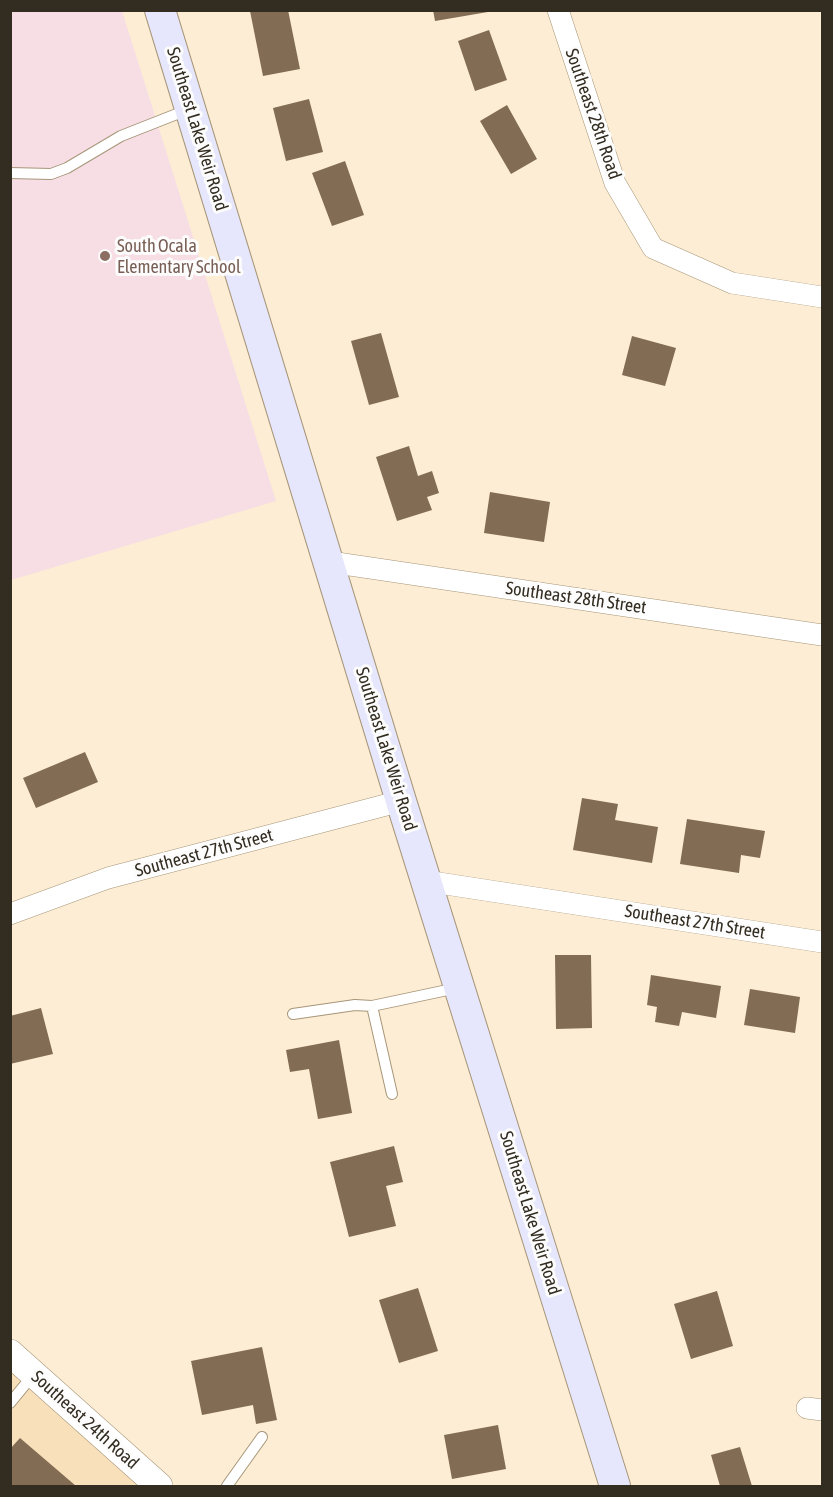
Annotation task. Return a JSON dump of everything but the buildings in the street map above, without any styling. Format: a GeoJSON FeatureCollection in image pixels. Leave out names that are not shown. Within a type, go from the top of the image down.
{"type":"FeatureCollection","features":[{"type":"Feature","properties":{"kind":"main road","name":"Southeast Lake Weir Road"},"geometry":{"type":"LineString","coordinates":[[160,10],[401,801],[615,1486]]}},
{"type":"Feature","properties":{"kind":"street","name":"Southeast 28th Road"},"geometry":{"type":"LineString","coordinates":[[558,10],[615,183],[653,248],[732,283],[822,297]]}},
{"type":"Feature","properties":{"kind":"street","name":"Southeast 28th Street"},"geometry":{"type":"LineString","coordinates":[[330,562],[822,635]]}},
{"type":"Feature","properties":{"kind":"street","name":"Southeast 27th Street"},"geometry":{"type":"LineString","coordinates":[[10,914],[108,878],[401,801]]}},
{"type":"Feature","properties":{"kind":"street","name":"Southeast 27th Street"},"geometry":{"type":"LineString","coordinates":[[426,881],[822,942]]}},
{"type":"Feature","properties":{"kind":"street","name":"Southeast 24th Road"},"geometry":{"type":"LineString","coordinates":[[10,1353],[159,1486]]}},
{"type":"Feature","properties":{"kind":"lane"},"geometry":{"type":"LineString","coordinates":[[10,172],[51,174],[67,168],[121,136],[190,109]]}},
{"type":"Feature","properties":{"kind":"lane"},"geometry":{"type":"LineString","coordinates":[[292,1014],[355,1005],[372,1006],[459,987]]}},
{"type":"Feature","properties":{"kind":"lane"},"geometry":{"type":"LineString","coordinates":[[372,1006],[392,1094]]}},
{"type":"Feature","properties":{"kind":"lane"},"geometry":{"type":"LineString","coordinates":[[10,1403],[34,1374]]}},
{"type":"Feature","properties":{"kind":"lane"},"geometry":{"type":"LineString","coordinates":[[227,1486],[262,1437]]}},
{"type":"Feature","properties":{"kind":"shaded area","name":"South Ocala Elementary School"},"geometry":{"type":"Polygon","coordinates":[[[11,11],[122,11],[276,501],[11,580],[11,11]]]}},
{"type":"Feature","properties":{"kind":"shaded area"},"geometry":{"type":"Polygon","coordinates":[[[11,1371],[140,1486],[11,1486],[11,1371]]]}},
{"type":"Feature","properties":{"kind":"place","name":"South Ocala Elementary School"},"geometry":{"type":"Point","coordinates":[105,256]}}]}
